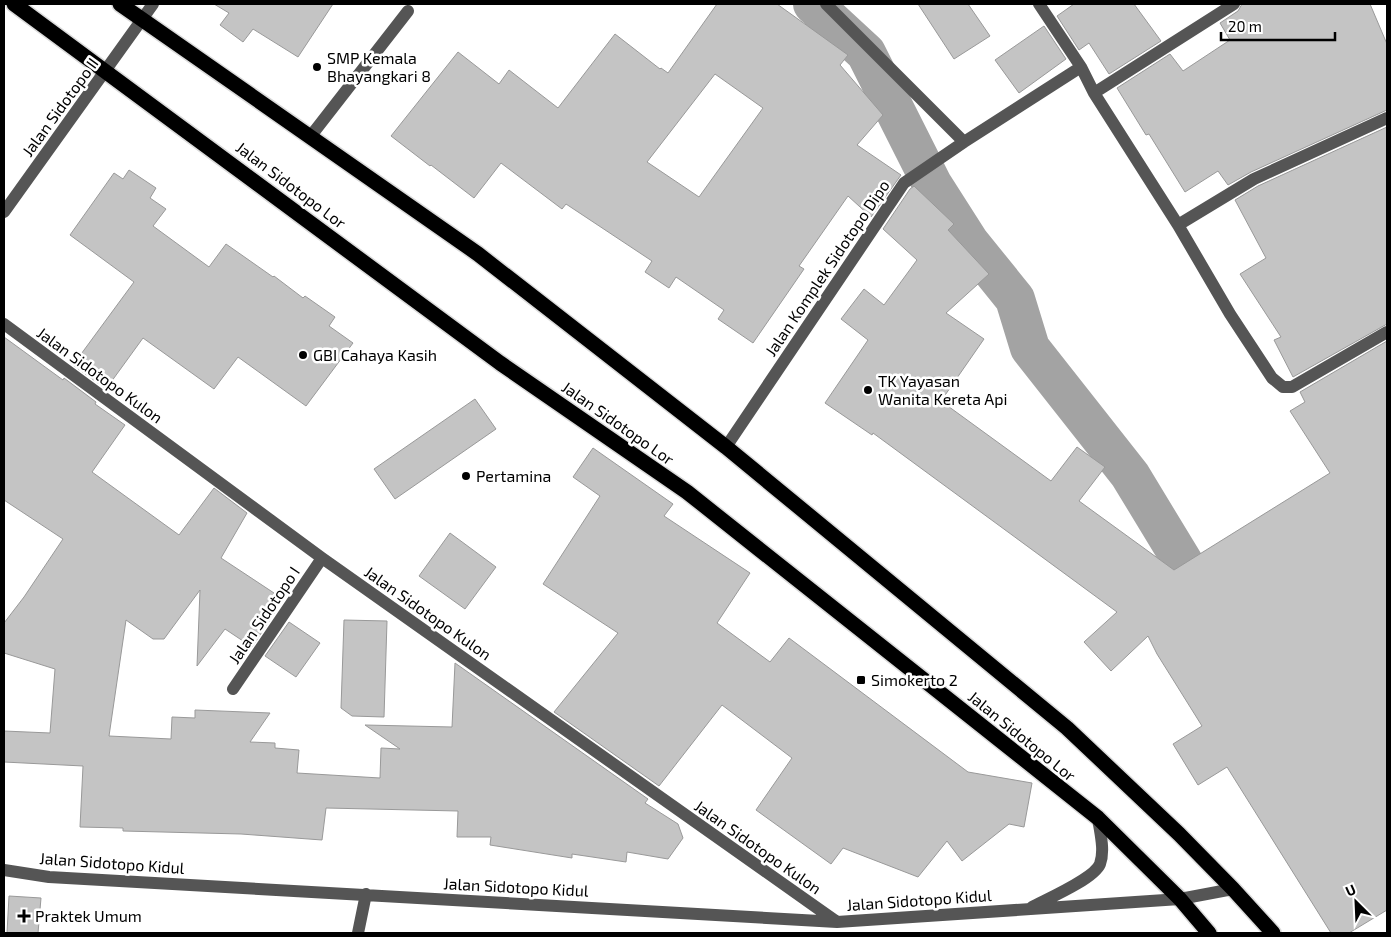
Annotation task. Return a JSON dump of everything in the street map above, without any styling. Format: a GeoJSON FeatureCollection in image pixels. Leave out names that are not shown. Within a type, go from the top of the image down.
{"type":"FeatureCollection","features":[{"type":"Feature","properties":{"kind":"highway","name":"Jalan Sidotopo Lor"},"geometry":{"type":"LineString","coordinates":[[14,4],[106,70],[500,363],[687,492],[1098,818],[1180,899],[1209,933]]}},
{"type":"Feature","properties":{"kind":"highway","name":"Jalan Sidotopo Lor"},"geometry":{"type":"LineString","coordinates":[[120,4],[478,254],[726,447],[1067,728],[1179,834],[1273,933]]}},
{"type":"Feature","properties":{"kind":"street","name":"Jalan Sidotopo II"},"geometry":{"type":"LineString","coordinates":[[4,212],[153,4]]}},
{"type":"Feature","properties":{"kind":"street"},"geometry":{"type":"LineString","coordinates":[[826,4],[964,142]]}},
{"type":"Feature","properties":{"kind":"street"},"geometry":{"type":"LineString","coordinates":[[1039,4],[1082,68],[1094,94],[1178,225],[1230,314],[1272,378],[1283,387],[1292,386],[1387,332]]}},
{"type":"Feature","properties":{"kind":"street"},"geometry":{"type":"LineString","coordinates":[[1094,94],[1234,4]]}},
{"type":"Feature","properties":{"kind":"street"},"geometry":{"type":"LineString","coordinates":[[310,137],[408,11]]}},
{"type":"Feature","properties":{"kind":"street","name":"Jalan Komplek Sidotopo Dipo"},"geometry":{"type":"LineString","coordinates":[[726,447],[904,183],[964,142],[1082,68]]}},
{"type":"Feature","properties":{"kind":"street"},"geometry":{"type":"LineString","coordinates":[[1178,225],[1254,179],[1387,118]]}},
{"type":"Feature","properties":{"kind":"street","name":"Jalan Sidotopo Kulon"},"geometry":{"type":"LineString","coordinates":[[4,324],[322,558],[837,922]]}},
{"type":"Feature","properties":{"kind":"street","name":"Jalan Sidotopo I"},"geometry":{"type":"LineString","coordinates":[[233,689],[322,558]]}},
{"type":"Feature","properties":{"kind":"street","name":"Jalan Sidotopo Kidul"},"geometry":{"type":"LineString","coordinates":[[1027,909],[1089,877],[1100,866],[1102,846],[1098,818]]}},
{"type":"Feature","properties":{"kind":"street","name":"Jalan Sidotopo Kidul"},"geometry":{"type":"LineString","coordinates":[[4,870],[49,876],[837,922],[1180,899],[1233,889]]}},
{"type":"Feature","properties":{"kind":"street"},"geometry":{"type":"LineString","coordinates":[[358,933],[366,894]]}},
{"type":"Feature","properties":{"kind":"building"},"geometry":{"type":"Polygon","coordinates":[[[214,4],[333,4],[298,57],[253,29],[243,42],[220,25],[229,13],[214,4]]]}},
{"type":"Feature","properties":{"kind":"building"},"geometry":{"type":"Polygon","coordinates":[[[717,4],[777,4],[848,55],[840,65],[883,115],[857,145],[901,175],[871,217],[848,196],[799,266],[804,269],[753,343],[718,319],[724,310],[676,277],[669,288],[645,272],[652,261],[566,204],[562,209],[501,163],[474,198],[391,136],[458,52],[499,84],[509,70],[558,108],[615,34],[660,69],[668,73],[717,4]],[[715,74],[647,162],[699,197],[763,108],[715,74]]]}},
{"type":"Feature","properties":{"kind":"building"},"geometry":{"type":"Polygon","coordinates":[[[918,4],[968,4],[990,36],[954,59],[918,4]]]}},
{"type":"Feature","properties":{"kind":"building"},"geometry":{"type":"Polygon","coordinates":[[[1074,4],[1134,4],[1161,41],[1109,74],[1089,43],[1079,50],[1057,16],[1074,4]]]}},
{"type":"Feature","properties":{"kind":"building"},"geometry":{"type":"Polygon","coordinates":[[[1242,4],[1370,4],[1387,44],[1387,110],[1251,172],[1228,185],[1218,171],[1185,192],[1149,134],[1146,135],[1117,88],[1170,54],[1183,71],[1230,40],[1220,23],[1238,11],[1242,4]]]}},
{"type":"Feature","properties":{"kind":"building"},"geometry":{"type":"Polygon","coordinates":[[[1044,26],[1066,59],[1019,93],[995,60],[1044,26]]]}},
{"type":"Feature","properties":{"kind":"building"},"geometry":{"type":"Polygon","coordinates":[[[1387,127],[1387,324],[1293,377],[1274,340],[1281,337],[1240,274],[1266,258],[1235,200],[1258,186],[1387,127]]]}},
{"type":"Feature","properties":{"kind":"building"},"geometry":{"type":"Polygon","coordinates":[[[129,170],[156,188],[150,198],[166,209],[153,226],[209,267],[226,244],[303,298],[305,296],[335,317],[329,326],[353,343],[306,406],[238,357],[214,389],[143,338],[106,389],[73,365],[134,282],[70,235],[114,173],[123,179],[129,170]]]}},
{"type":"Feature","properties":{"kind":"building"},"geometry":{"type":"Polygon","coordinates":[[[914,186],[954,224],[948,230],[989,274],[946,313],[984,339],[941,401],[1051,481],[1077,447],[1105,467],[1079,501],[1174,570],[1330,473],[1290,411],[1305,402],[1300,392],[1387,341],[1387,910],[1349,933],[1331,933],[1227,767],[1198,785],[1173,744],[1202,726],[1157,654],[1148,636],[1111,671],[1084,642],[1117,612],[873,433],[872,435],[825,403],[868,340],[841,319],[864,289],[884,305],[917,260],[883,229],[914,186]]]}},
{"type":"Feature","properties":{"kind":"building"},"geometry":{"type":"Polygon","coordinates":[[[4,337],[63,380],[64,378],[96,402],[95,404],[125,425],[92,472],[179,535],[214,488],[247,513],[221,558],[274,593],[266,606],[275,612],[252,647],[225,629],[197,666],[200,590],[164,639],[153,639],[126,620],[109,736],[171,739],[172,717],[195,718],[195,710],[270,713],[250,742],[275,743],[275,748],[299,750],[297,773],[380,778],[381,748],[400,749],[365,725],[452,727],[455,663],[648,799],[645,803],[678,824],[683,838],[668,859],[627,852],[626,862],[572,854],[572,858],[490,845],[491,837],[457,837],[458,811],[326,808],[322,840],[241,834],[123,831],[123,828],[80,827],[83,766],[4,762],[4,731],[50,733],[55,669],[4,653],[4,623],[63,539],[4,500],[4,337]]]}},
{"type":"Feature","properties":{"kind":"building"},"geometry":{"type":"Polygon","coordinates":[[[475,399],[496,429],[395,499],[374,469],[475,399]]]}},
{"type":"Feature","properties":{"kind":"building"},"geometry":{"type":"Polygon","coordinates":[[[593,448],[673,504],[664,516],[750,573],[717,623],[770,662],[789,638],[968,772],[1032,783],[1024,827],[1009,824],[962,861],[947,841],[918,877],[843,848],[831,864],[756,810],[792,758],[722,705],[659,786],[554,712],[618,633],[543,584],[600,496],[573,477],[593,448]]]}},
{"type":"Feature","properties":{"kind":"building"},"geometry":{"type":"Polygon","coordinates":[[[450,533],[496,567],[465,609],[419,576],[450,533]]]}},
{"type":"Feature","properties":{"kind":"building"},"geometry":{"type":"Polygon","coordinates":[[[344,620],[387,621],[384,717],[352,716],[341,708],[344,620]]]}},
{"type":"Feature","properties":{"kind":"building"},"geometry":{"type":"Polygon","coordinates":[[[289,622],[320,643],[296,677],[265,656],[289,622]]]}},
{"type":"Feature","properties":{"kind":"building","name":"Praktek Umum"},"geometry":{"type":"Polygon","coordinates":[[[9,896],[41,898],[38,933],[7,933],[9,896]]]}},
{"type":"Feature","properties":{"kind":"waterway"},"geometry":{"type":"LineString","coordinates":[[813,4],[866,53],[932,184],[969,242],[1015,299],[1030,348],[1130,475],[1212,610]]}},
{"type":"Feature","properties":{"kind":"place","name":"SMP Kemala Bhayangkari 8"},"geometry":{"type":"Point","coordinates":[317,67]}},
{"type":"Feature","properties":{"kind":"place","name":"GBI Cahaya Kasih"},"geometry":{"type":"Point","coordinates":[303,355]}},
{"type":"Feature","properties":{"kind":"place","name":"TK Yayasan Wanita Kereta Api"},"geometry":{"type":"Point","coordinates":[868,390]}},
{"type":"Feature","properties":{"kind":"place","name":"Pertamina"},"geometry":{"type":"Point","coordinates":[466,476]}},
{"type":"Feature","properties":{"kind":"place","name":"Simokerto 2"},"geometry":{"type":"Point","coordinates":[861,680]}},
{"type":"Feature","properties":{"kind":"place","name":"Praktek Umum"},"geometry":{"type":"Point","coordinates":[24,916]}}]}
